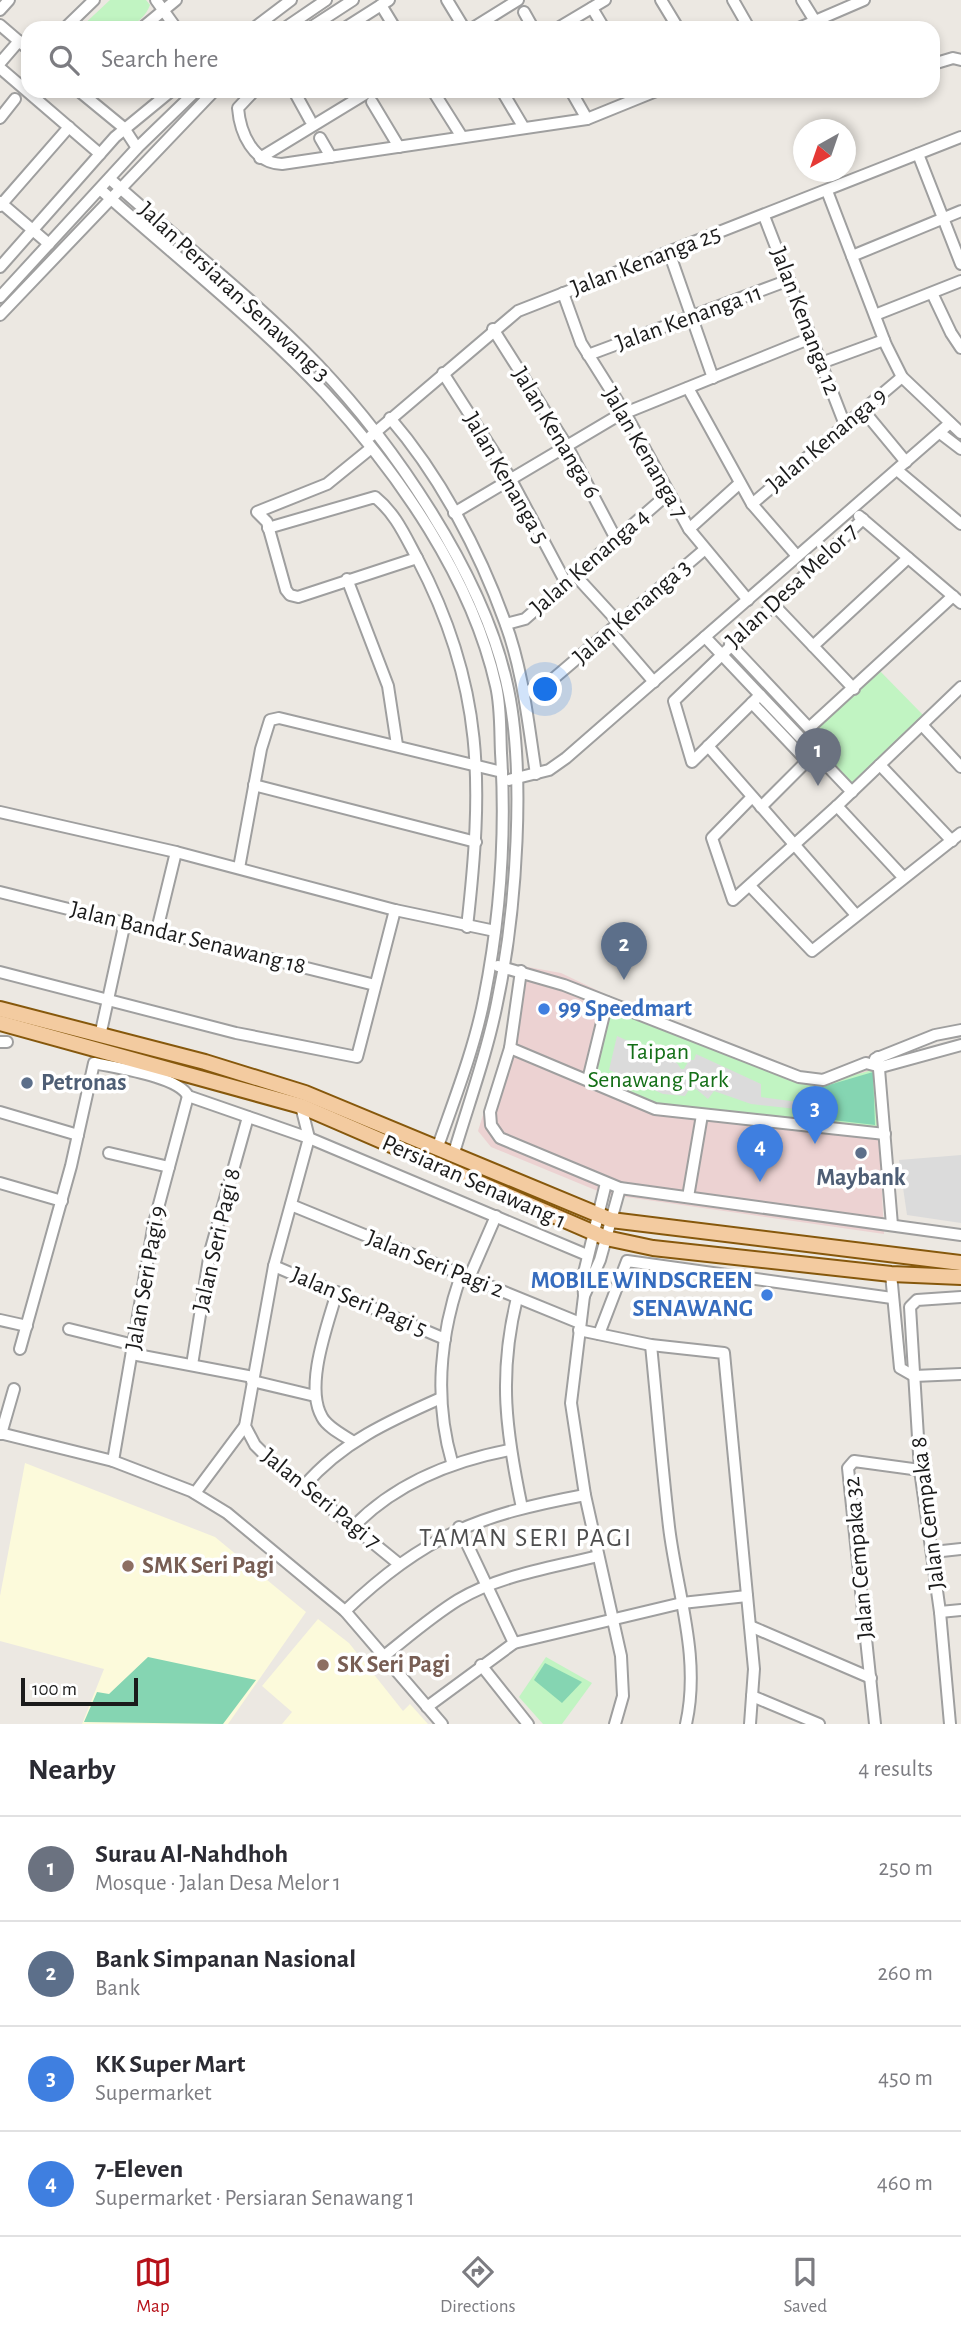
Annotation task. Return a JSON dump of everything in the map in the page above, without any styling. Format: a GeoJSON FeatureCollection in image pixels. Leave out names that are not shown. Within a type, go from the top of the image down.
{"type":"FeatureCollection","features":[{"type":"Feature","properties":{"kind":"main road","name":"Persiaran Senawang 1"},"geometry":{"type":"LineString","coordinates":[[0,1009],[205,1062],[305,1094],[604,1218],[961,1263]]}},
{"type":"Feature","properties":{"kind":"main road","name":"Persiaran Senawang 1"},"geometry":{"type":"LineString","coordinates":[[0,1023],[301,1106],[599,1236],[653,1248],[891,1274],[961,1277]]}},
{"type":"Feature","properties":{"kind":"street"},"geometry":{"type":"LineString","coordinates":[[0,10],[9,0]]}},
{"type":"Feature","properties":{"kind":"street"},"geometry":{"type":"LineString","coordinates":[[72,21],[94,0]]}},
{"type":"Feature","properties":{"kind":"street"},"geometry":{"type":"LineString","coordinates":[[156,0],[172,21]]}},
{"type":"Feature","properties":{"kind":"street"},"geometry":{"type":"LineString","coordinates":[[150,21],[176,0]]}},
{"type":"Feature","properties":{"kind":"street"},"geometry":{"type":"LineString","coordinates":[[263,21],[291,0]]}},
{"type":"Feature","properties":{"kind":"street"},"geometry":{"type":"LineString","coordinates":[[295,21],[326,0]]}},
{"type":"Feature","properties":{"kind":"street"},"geometry":{"type":"LineString","coordinates":[[321,21],[353,0]]}},
{"type":"Feature","properties":{"kind":"street"},"geometry":{"type":"LineString","coordinates":[[447,0],[460,21]]}},
{"type":"Feature","properties":{"kind":"street"},"geometry":{"type":"LineString","coordinates":[[483,21],[517,0]]}},
{"type":"Feature","properties":{"kind":"street"},"geometry":{"type":"LineString","coordinates":[[570,21],[605,0]]}},
{"type":"Feature","properties":{"kind":"street"},"geometry":{"type":"LineString","coordinates":[[661,0],[674,21]]}},
{"type":"Feature","properties":{"kind":"street"},"geometry":{"type":"LineString","coordinates":[[733,0],[745,21]]}},
{"type":"Feature","properties":{"kind":"street"},"geometry":{"type":"LineString","coordinates":[[802,0],[815,21],[864,0]]}},
{"type":"Feature","properties":{"kind":"street"},"geometry":{"type":"LineString","coordinates":[[356,21],[385,3],[392,21]]}},
{"type":"Feature","properties":{"kind":"street"},"geometry":{"type":"LineString","coordinates":[[592,8],[600,21]]}},
{"type":"Feature","properties":{"kind":"street"},"geometry":{"type":"LineString","coordinates":[[524,12],[529,21]]}},
{"type":"Feature","properties":{"kind":"street"},"geometry":{"type":"LineString","coordinates":[[0,25],[19,41],[0,65],[21,84]]}},
{"type":"Feature","properties":{"kind":"street"},"geometry":{"type":"LineString","coordinates":[[940,62],[953,58],[961,60]]}},
{"type":"Feature","properties":{"kind":"street"},"geometry":{"type":"LineString","coordinates":[[37,98],[100,154]]}},
{"type":"Feature","properties":{"kind":"street"},"geometry":{"type":"LineString","coordinates":[[88,98],[124,128],[137,148]]}},
{"type":"Feature","properties":{"kind":"street"},"geometry":{"type":"LineString","coordinates":[[0,267],[124,128],[162,98]]}},
{"type":"Feature","properties":{"kind":"street"},"geometry":{"type":"LineString","coordinates":[[0,297],[137,148],[188,98]]}},
{"type":"Feature","properties":{"kind":"street"},"geometry":{"type":"LineString","coordinates":[[0,315],[207,98]]}},
{"type":"Feature","properties":{"kind":"street"},"geometry":{"type":"LineString","coordinates":[[247,98],[238,108],[239,124],[260,158],[270,164],[587,119],[634,98]]}},
{"type":"Feature","properties":{"kind":"street"},"geometry":{"type":"LineString","coordinates":[[298,98],[310,120]]}},
{"type":"Feature","properties":{"kind":"street"},"geometry":{"type":"LineString","coordinates":[[260,158],[361,98]]}},
{"type":"Feature","properties":{"kind":"street"},"geometry":{"type":"LineString","coordinates":[[370,98],[399,147]]}},
{"type":"Feature","properties":{"kind":"street"},"geometry":{"type":"LineString","coordinates":[[437,98],[462,137]]}},
{"type":"Feature","properties":{"kind":"street"},"geometry":{"type":"LineString","coordinates":[[506,98],[524,128]]}},
{"type":"Feature","properties":{"kind":"street"},"geometry":{"type":"LineString","coordinates":[[575,98],[587,119]]}},
{"type":"Feature","properties":{"kind":"street"},"geometry":{"type":"LineString","coordinates":[[0,118],[15,99]]}},
{"type":"Feature","properties":{"kind":"street"},"geometry":{"type":"LineString","coordinates":[[49,244],[1,204],[69,127]]}},
{"type":"Feature","properties":{"kind":"street","name":"Jalan Kenanga 25"},"geometry":{"type":"LineString","coordinates":[[268,528],[257,512],[327,484],[367,445],[374,433],[493,329],[518,311],[961,136]]}},
{"type":"Feature","properties":{"kind":"street"},"geometry":{"type":"LineString","coordinates":[[320,138],[331,157]]}},
{"type":"Feature","properties":{"kind":"street"},"geometry":{"type":"LineString","coordinates":[[918,154],[961,264]]}},
{"type":"Feature","properties":{"kind":"street"},"geometry":{"type":"LineString","coordinates":[[88,167],[106,184]]}},
{"type":"Feature","properties":{"kind":"street","name":"Jalan Persiaran Senawang 3"},"geometry":{"type":"LineString","coordinates":[[106,184],[120,188],[299,346],[374,433],[431,511],[466,573],[494,637],[511,707],[516,779],[510,923],[497,1004],[453,1156]]}},
{"type":"Feature","properties":{"kind":"street","name":"Jalan Persiaran Senawang 3"},"geometry":{"type":"LineString","coordinates":[[106,184],[110,198],[286,354],[327,396],[423,518],[446,556],[481,634],[497,689],[502,776],[495,931],[484,1001],[463,1077],[437,1149]]}},
{"type":"Feature","properties":{"kind":"street"},"geometry":{"type":"LineString","coordinates":[[827,191],[884,340],[902,377],[961,433]]}},
{"type":"Feature","properties":{"kind":"street"},"geometry":{"type":"LineString","coordinates":[[852,256],[961,211]]}},
{"type":"Feature","properties":{"kind":"street","name":"Jalan Kenanga 12"},"geometry":{"type":"LineString","coordinates":[[764,216],[845,425]]}},
{"type":"Feature","properties":{"kind":"street"},"geometry":{"type":"LineString","coordinates":[[669,252],[713,378]]}},
{"type":"Feature","properties":{"kind":"street","name":"Jalan Kenanga 11"},"geometry":{"type":"LineString","coordinates":[[589,355],[789,280]]}},
{"type":"Feature","properties":{"kind":"street"},"geometry":{"type":"LineString","coordinates":[[875,315],[961,281]]}},
{"type":"Feature","properties":{"kind":"street","name":"Jalan Kenanga 7"},"geometry":{"type":"LineString","coordinates":[[563,293],[589,355],[625,413],[689,529],[748,600]]}},
{"type":"Feature","properties":{"kind":"street"},"geometry":{"type":"LineString","coordinates":[[932,293],[959,342]]}},
{"type":"Feature","properties":{"kind":"street","name":"Jalan Kenanga 6"},"geometry":{"type":"LineString","coordinates":[[493,329],[567,446],[616,539]]}},
{"type":"Feature","properties":{"kind":"street"},"geometry":{"type":"LineString","coordinates":[[454,513],[625,413],[811,338]]}},
{"type":"Feature","properties":{"kind":"street"},"geometry":{"type":"LineString","coordinates":[[821,363],[884,340]]}},
{"type":"Feature","properties":{"kind":"street","name":"Jalan Kenanga 5"},"geometry":{"type":"LineString","coordinates":[[443,373],[511,480],[566,583]]}},
{"type":"Feature","properties":{"kind":"street","name":"Jalan Kenanga 9"},"geometry":{"type":"LineString","coordinates":[[752,504],[902,377]]}},
{"type":"Feature","properties":{"kind":"street"},"geometry":{"type":"LineString","coordinates":[[688,388],[752,504],[797,556]]}},
{"type":"Feature","properties":{"kind":"street"},"geometry":{"type":"LineString","coordinates":[[863,410],[902,466],[961,524]]}},
{"type":"Feature","properties":{"kind":"street"},"geometry":{"type":"LineString","coordinates":[[391,418],[454,513],[506,624],[524,692],[536,774]]}},
{"type":"Feature","properties":{"kind":"street"},"geometry":{"type":"LineString","coordinates":[[239,869],[254,786],[270,720],[279,718],[397,745],[516,779],[549,770],[950,424]]}},
{"type":"Feature","properties":{"kind":"street"},"geometry":{"type":"LineString","coordinates":[[940,432],[961,449]]}},
{"type":"Feature","properties":{"kind":"street"},"geometry":{"type":"LineString","coordinates":[[689,529],[740,483]]}},
{"type":"Feature","properties":{"kind":"street","name":"Jalan Kenanga 4"},"geometry":{"type":"LineString","coordinates":[[506,624],[525,619],[669,493]]}},
{"type":"Feature","properties":{"kind":"street"},"geometry":{"type":"LineString","coordinates":[[417,558],[298,597],[290,595],[268,528],[376,497],[403,529],[436,593],[465,676],[473,718],[476,842],[467,927]]}},
{"type":"Feature","properties":{"kind":"street"},"geometry":{"type":"LineString","coordinates":[[730,644],[809,728],[957,599],[852,509]]}},
{"type":"Feature","properties":{"kind":"street","name":"Jalan Desa Melor 7"},"geometry":{"type":"LineString","coordinates":[[708,746],[692,762],[674,701],[730,644],[863,519]]}},
{"type":"Feature","properties":{"kind":"street","name":"Jalan Kenanga 3"},"geometry":{"type":"LineString","coordinates":[[524,692],[547,685],[704,550]]}},
{"type":"Feature","properties":{"kind":"street"},"geometry":{"type":"LineString","coordinates":[[813,646],[908,558]]}},
{"type":"Feature","properties":{"kind":"street"},"geometry":{"type":"LineString","coordinates":[[575,575],[654,682]]}},
{"type":"Feature","properties":{"kind":"street"},"geometry":{"type":"LineString","coordinates":[[347,579],[388,686],[397,745]]}},
{"type":"Feature","properties":{"kind":"street"},"geometry":{"type":"LineString","coordinates":[[773,604],[854,689]]}},
{"type":"Feature","properties":{"kind":"street"},"geometry":{"type":"LineString","coordinates":[[705,637],[721,653],[807,761],[761,807]]}},
{"type":"Feature","properties":{"kind":"street"},"geometry":{"type":"LineString","coordinates":[[752,797],[712,838],[730,898],[736,898],[750,886],[961,687]]}},
{"type":"Feature","properties":{"kind":"street"},"geometry":{"type":"LineString","coordinates":[[756,699],[708,746],[856,915]]}},
{"type":"Feature","properties":{"kind":"street"},"geometry":{"type":"LineString","coordinates":[[756,699],[852,792]]}},
{"type":"Feature","properties":{"kind":"street"},"geometry":{"type":"LineString","coordinates":[[922,724],[961,766]]}},
{"type":"Feature","properties":{"kind":"street"},"geometry":{"type":"LineString","coordinates":[[880,765],[952,841]]}},
{"type":"Feature","properties":{"kind":"street"},"geometry":{"type":"LineString","coordinates":[[254,786],[476,842]]}},
{"type":"Feature","properties":{"kind":"street"},"geometry":{"type":"LineString","coordinates":[[837,806],[903,877]]}},
{"type":"Feature","properties":{"kind":"street"},"geometry":{"type":"LineString","coordinates":[[0,812],[176,852],[395,910],[495,931]]}},
{"type":"Feature","properties":{"kind":"street"},"geometry":{"type":"LineString","coordinates":[[750,886],[812,951],[961,833]]}},
{"type":"Feature","properties":{"kind":"street"},"geometry":{"type":"LineString","coordinates":[[157,930],[176,852]]}},
{"type":"Feature","properties":{"kind":"street","name":"Jalan Bandar Senawang 18"},"geometry":{"type":"LineString","coordinates":[[0,892],[375,985]]}},
{"type":"Feature","properties":{"kind":"street"},"geometry":{"type":"LineString","coordinates":[[0,972],[236,1033],[357,1057],[395,910]]}},
{"type":"Feature","properties":{"kind":"street"},"geometry":{"type":"LineString","coordinates":[[100,1036],[125,922]]}},
{"type":"Feature","properties":{"kind":"street"},"geometry":{"type":"LineString","coordinates":[[490,965],[521,971],[607,1002],[799,1077],[823,1080],[866,1063],[961,1045]]}},
{"type":"Feature","properties":{"kind":"street"},"geometry":{"type":"LineString","coordinates":[[521,971],[510,1048],[490,1112],[491,1125],[500,1138],[620,1188],[961,1235]]}},
{"type":"Feature","properties":{"kind":"street"},"geometry":{"type":"LineString","coordinates":[[588,1080],[607,1002]]}},
{"type":"Feature","properties":{"kind":"street"},"geometry":{"type":"LineString","coordinates":[[880,1062],[935,1035],[961,1030]]}},
{"type":"Feature","properties":{"kind":"street"},"geometry":{"type":"LineString","coordinates":[[510,1048],[655,1110],[809,1121],[886,1134]]}},
{"type":"Feature","properties":{"kind":"street"},"geometry":{"type":"LineString","coordinates":[[880,1062],[892,1225]]}},
{"type":"Feature","properties":{"kind":"street"},"geometry":{"type":"LineString","coordinates":[[20,1349],[62,1201],[94,1063],[172,1083],[184,1090],[188,1096],[309,1138],[587,1255]]}},
{"type":"Feature","properties":{"kind":"street","name":"Jalan Seri Pagi 9"},"geometry":{"type":"LineString","coordinates":[[113,1461],[149,1250],[188,1096]]}},
{"type":"Feature","properties":{"kind":"street"},"geometry":{"type":"LineString","coordinates":[[301,1106],[309,1138]]}},
{"type":"Feature","properties":{"kind":"street"},"geometry":{"type":"LineString","coordinates":[[0,1112],[78,1135]]}},
{"type":"Feature","properties":{"kind":"street"},"geometry":{"type":"LineString","coordinates":[[688,1197],[702,1115]]}},
{"type":"Feature","properties":{"kind":"street","name":"Jalan Seri Pagi 8"},"geometry":{"type":"LineString","coordinates":[[192,1365],[210,1252],[248,1117]]}},
{"type":"Feature","properties":{"kind":"street","name":"Jalan Seri Pagi 7"},"geometry":{"type":"LineString","coordinates":[[309,1138],[274,1266],[245,1426],[255,1445],[399,1564]]}},
{"type":"Feature","properties":{"kind":"street"},"geometry":{"type":"LineString","coordinates":[[109,1153],[169,1167]]}},
{"type":"Feature","properties":{"kind":"street"},"geometry":{"type":"LineString","coordinates":[[0,1183],[62,1201]]}},
{"type":"Feature","properties":{"kind":"street"},"geometry":{"type":"LineString","coordinates":[[606,1183],[604,1218],[584,1296],[571,1403],[585,1495],[624,1677],[623,1696],[615,1724]]}},
{"type":"Feature","properties":{"kind":"street"},"geometry":{"type":"LineString","coordinates":[[604,1218],[620,1188]]}},
{"type":"Feature","properties":{"kind":"street","name":"Jalan Seri Pagi 2"},"geometry":{"type":"LineString","coordinates":[[291,1205],[599,1334],[652,1345],[724,1353],[747,1596]]}},
{"type":"Feature","properties":{"kind":"street"},"geometry":{"type":"LineString","coordinates":[[452,1462],[441,1398],[445,1339],[451,1305],[496,1216]]}},
{"type":"Feature","properties":{"kind":"street"},"geometry":{"type":"LineString","coordinates":[[584,1296],[583,1277],[587,1255],[599,1236]]}},
{"type":"Feature","properties":{"kind":"street"},"geometry":{"type":"LineString","coordinates":[[599,1334],[627,1261],[892,1298]]}},
{"type":"Feature","properties":{"kind":"street","name":"Jalan Seri Pagi 5"},"geometry":{"type":"LineString","coordinates":[[274,1266],[445,1339]]}},
{"type":"Feature","properties":{"kind":"street"},"geometry":{"type":"LineString","coordinates":[[891,1274],[900,1367],[914,1376],[961,1374]]}},
{"type":"Feature","properties":{"kind":"street"},"geometry":{"type":"LineString","coordinates":[[337,1292],[320,1348],[315,1396],[322,1419],[352,1441]]}},
{"type":"Feature","properties":{"kind":"street","name":"Jalan Cempaka 8"},"geometry":{"type":"LineString","coordinates":[[950,1724],[933,1552],[920,1470],[911,1302],[961,1297]]}},
{"type":"Feature","properties":{"kind":"street"},"geometry":{"type":"LineString","coordinates":[[517,1298],[506,1340],[503,1396],[509,1450],[522,1508]]}},
{"type":"Feature","properties":{"kind":"street"},"geometry":{"type":"LineString","coordinates":[[0,1320],[27,1326]]}},
{"type":"Feature","properties":{"kind":"street"},"geometry":{"type":"LineString","coordinates":[[69,1329],[133,1350],[315,1396]]}},
{"type":"Feature","properties":{"kind":"street"},"geometry":{"type":"LineString","coordinates":[[652,1345],[669,1529],[692,1672],[692,1700],[686,1724]]}},
{"type":"Feature","properties":{"kind":"street"},"geometry":{"type":"LineString","coordinates":[[14,1389],[1,1433],[113,1461],[195,1493],[250,1530],[345,1611],[442,1724]]}},
{"type":"Feature","properties":{"kind":"street"},"geometry":{"type":"LineString","coordinates":[[304,1486],[321,1466],[352,1441],[441,1398]]}},
{"type":"Feature","properties":{"kind":"street"},"geometry":{"type":"LineString","coordinates":[[195,1493],[245,1426]]}},
{"type":"Feature","properties":{"kind":"street"},"geometry":{"type":"LineString","coordinates":[[354,1526],[390,1496],[452,1462],[509,1450]]}},
{"type":"Feature","properties":{"kind":"street","name":"Jalan Cempaka 32"},"geometry":{"type":"LineString","coordinates":[[875,1724],[848,1468],[854,1461],[920,1470]]}},
{"type":"Feature","properties":{"kind":"street"},"geometry":{"type":"LineString","coordinates":[[345,1611],[399,1564],[459,1527],[522,1508],[585,1495]]}},
{"type":"Feature","properties":{"kind":"street"},"geometry":{"type":"LineString","coordinates":[[459,1527],[513,1643]]}},
{"type":"Feature","properties":{"kind":"street"},"geometry":{"type":"LineString","coordinates":[[933,1552],[961,1549]]}},
{"type":"Feature","properties":{"kind":"street"},"geometry":{"type":"LineString","coordinates":[[384,1656],[459,1599],[487,1586],[598,1556]]}},
{"type":"Feature","properties":{"kind":"street"},"geometry":{"type":"LineString","coordinates":[[427,1707],[513,1643],[682,1603],[747,1596],[751,1724]]}},
{"type":"Feature","properties":{"kind":"street"},"geometry":{"type":"LineString","coordinates":[[940,1612],[961,1610]]}},
{"type":"Feature","properties":{"kind":"street"},"geometry":{"type":"LineString","coordinates":[[750,1626],[871,1678]]}},
{"type":"Feature","properties":{"kind":"street"},"geometry":{"type":"LineString","coordinates":[[481,1665],[528,1724]]}},
{"type":"Feature","properties":{"kind":"street"},"geometry":{"type":"LineString","coordinates":[[752,1696],[819,1724]]}},
{"type":"Feature","properties":{"kind":"shaded area"},"geometry":{"type":"Polygon","coordinates":[[[517,965],[561,973],[607,995],[801,1071],[824,1074],[875,1053],[884,1234],[605,1194],[491,1147],[478,1131],[504,1048],[517,965]]]}},
{"type":"Feature","properties":{"kind":"shaded area"},"geometry":{"type":"Polygon","coordinates":[[[617,1036],[677,1063],[681,1069],[684,1069],[689,1060],[694,1060],[696,1054],[761,1084],[761,1097],[798,1102],[806,1110],[751,1104],[714,1091],[708,1099],[695,1088],[695,1080],[685,1096],[663,1094],[609,1070],[617,1036]]]}},
{"type":"Feature","properties":{"kind":"shaded area"},"geometry":{"type":"Polygon","coordinates":[[[961,1155],[961,1223],[907,1215],[899,1160],[961,1155]]]}},
{"type":"Feature","properties":{"kind":"shaded area","name":"SMK Seri Pagi"},"geometry":{"type":"Polygon","coordinates":[[[25,1463],[215,1537],[306,1612],[228,1724],[82,1724],[104,1669],[0,1641],[0,1596],[25,1463]]]}},
{"type":"Feature","properties":{"kind":"shaded area","name":"SK Seri Pagi"},"geometry":{"type":"Polygon","coordinates":[[[318,1619],[349,1643],[403,1711],[410,1704],[428,1724],[282,1724],[292,1712],[262,1686],[318,1619]]]}},
{"type":"Feature","properties":{"kind":"green space"},"geometry":{"type":"Polygon","coordinates":[[[110,0],[146,0],[150,5],[138,21],[88,21],[110,0]]]}},
{"type":"Feature","properties":{"kind":"green space"},"geometry":{"type":"Polygon","coordinates":[[[877,668],[925,717],[852,789],[800,735],[877,668]]]}},
{"type":"Feature","properties":{"kind":"green space","name":"Taipan Senawang Park"},"geometry":{"type":"Polygon","coordinates":[[[611,1009],[791,1080],[821,1084],[876,1069],[878,1128],[656,1104],[594,1077],[611,1009]]]}},
{"type":"Feature","properties":{"kind":"green space"},"geometry":{"type":"Polygon","coordinates":[[[873,1072],[875,1125],[824,1119],[822,1087],[873,1072]]]}},
{"type":"Feature","properties":{"kind":"green space"},"geometry":{"type":"Polygon","coordinates":[[[148,1657],[256,1680],[223,1724],[84,1722],[97,1692],[109,1694],[148,1657]]]}},
{"type":"Feature","properties":{"kind":"green space"},"geometry":{"type":"Polygon","coordinates":[[[546,1657],[592,1683],[562,1724],[543,1724],[519,1697],[546,1657]]]}},
{"type":"Feature","properties":{"kind":"green space"},"geometry":{"type":"Polygon","coordinates":[[[545,1663],[582,1682],[562,1703],[534,1680],[545,1663]]]}},
{"type":"Feature","properties":{"kind":"place","name":"Surau Al-Nahdhoh"},"geometry":{"type":"Point","coordinates":[818,786]}},
{"type":"Feature","properties":{"kind":"place","name":"Bank Simpanan Nasional"},"geometry":{"type":"Point","coordinates":[624,980]}},
{"type":"Feature","properties":{"kind":"place","name":"99 Speedmart"},"geometry":{"type":"Point","coordinates":[544,1009]}},
{"type":"Feature","properties":{"kind":"place","name":"Petronas"},"geometry":{"type":"Point","coordinates":[27,1083]}},
{"type":"Feature","properties":{"kind":"place","name":"KK Super Mart"},"geometry":{"type":"Point","coordinates":[815,1144]}},
{"type":"Feature","properties":{"kind":"place","name":"Maybank"},"geometry":{"type":"Point","coordinates":[861,1153]}},
{"type":"Feature","properties":{"kind":"place","name":"7-Eleven"},"geometry":{"type":"Point","coordinates":[760,1182]}},
{"type":"Feature","properties":{"kind":"place","name":"MOBILE WINDSCREEN SENAWANG"},"geometry":{"type":"Point","coordinates":[767,1295]}},
{"type":"Feature","properties":{"kind":"place","name":"SMK Seri Pagi"},"geometry":{"type":"Point","coordinates":[128,1566]}},
{"type":"Feature","properties":{"kind":"place","name":"SK Seri Pagi"},"geometry":{"type":"Point","coordinates":[323,1665]}},
{"type":"Feature","properties":{"kind":"district","name":"TAMAN SERI PAGI"},"geometry":{"type":"Point","coordinates":[526,1538]}}]}
